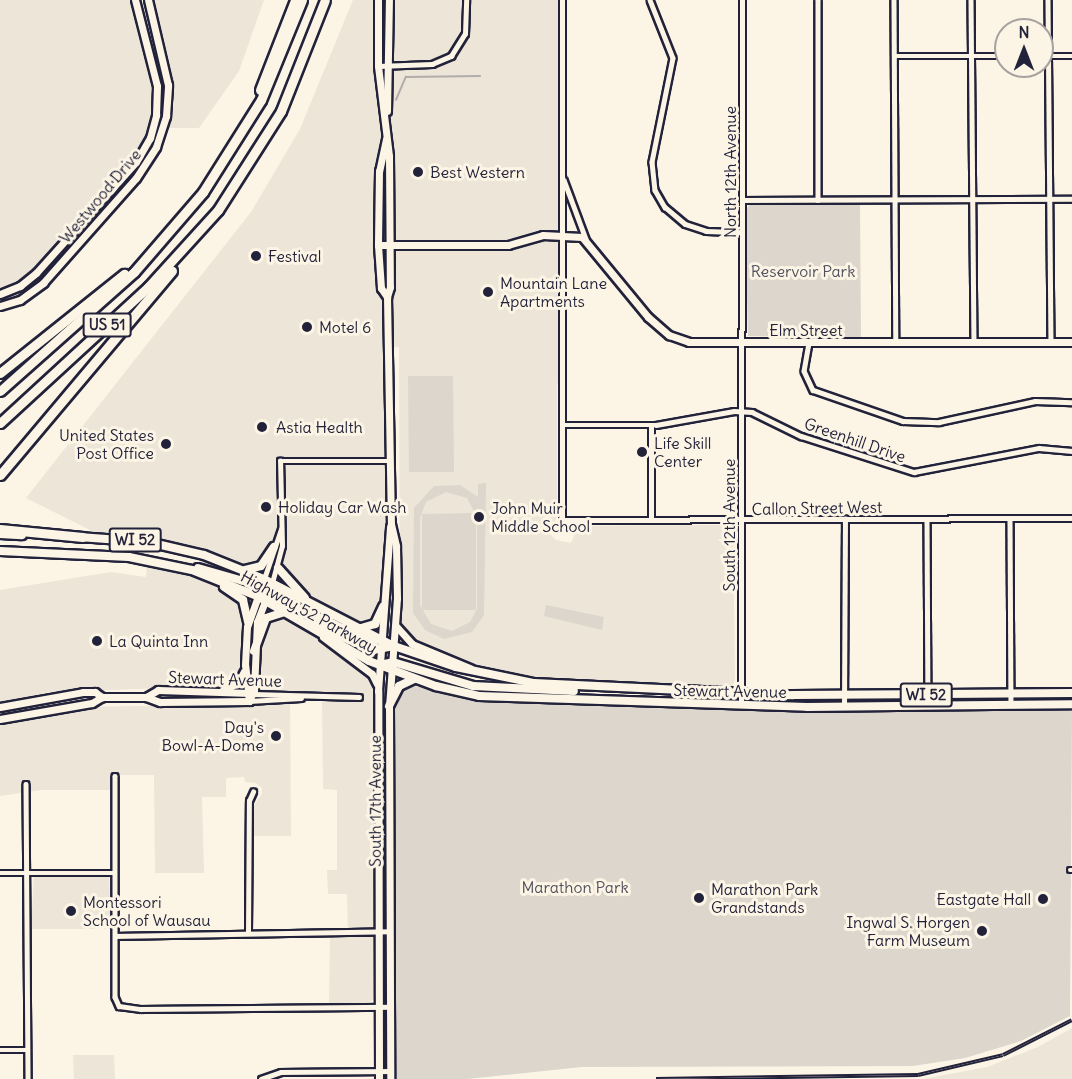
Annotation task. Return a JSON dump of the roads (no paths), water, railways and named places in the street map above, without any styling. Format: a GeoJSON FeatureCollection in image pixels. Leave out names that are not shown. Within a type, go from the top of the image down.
{"type":"FeatureCollection","features":[{"type":"Feature","properties":{"kind":"highway"},"geometry":{"type":"LineString","coordinates":[[244,128],[295,0]]}},
{"type":"Feature","properties":{"kind":"highway","name":"US 51"},"geometry":{"type":"LineString","coordinates":[[0,391],[134,272],[182,218],[244,128],[275,72],[302,0]]}},
{"type":"Feature","properties":{"kind":"highway","name":"US 51"},"geometry":{"type":"LineString","coordinates":[[0,423],[148,287],[209,222],[278,117],[326,1]]}},
{"type":"Feature","properties":{"kind":"highway"},"geometry":{"type":"LineString","coordinates":[[0,374],[130,269],[182,218]]}},
{"type":"Feature","properties":{"kind":"highway"},"geometry":{"type":"LineString","coordinates":[[0,476],[198,241],[209,222]]}},
{"type":"Feature","properties":{"kind":"highway"},"geometry":{"type":"LineString","coordinates":[[0,529],[83,537]]}},
{"type":"Feature","properties":{"kind":"main road","name":"Highway 52 Parkway"},"geometry":{"type":"LineString","coordinates":[[0,534],[83,537],[178,548],[243,570],[394,646]]}},
{"type":"Feature","properties":{"kind":"main road"},"geometry":{"type":"LineString","coordinates":[[243,570],[261,566],[274,547]]}},
{"type":"Feature","properties":{"kind":"main road","name":"Highway 52 Parkway"},"geometry":{"type":"LineString","coordinates":[[0,552],[129,557],[182,567],[262,597],[284,612],[380,665],[392,666]]}},
{"type":"Feature","properties":{"kind":"main road"},"geometry":{"type":"LineString","coordinates":[[182,567],[266,582]]}},
{"type":"Feature","properties":{"kind":"main road"},"geometry":{"type":"LineString","coordinates":[[278,568],[286,580],[315,607]]}},
{"type":"Feature","properties":{"kind":"main road"},"geometry":{"type":"LineString","coordinates":[[197,572],[239,596],[248,622]]}},
{"type":"Feature","properties":{"kind":"main road"},"geometry":{"type":"LineString","coordinates":[[262,597],[366,639],[381,640]]}},
{"type":"Feature","properties":{"kind":"main road"},"geometry":{"type":"LineString","coordinates":[[356,627],[373,626],[384,607]]}},
{"type":"Feature","properties":{"kind":"main road"},"geometry":{"type":"LineString","coordinates":[[254,651],[266,618],[284,612]]}},
{"type":"Feature","properties":{"kind":"main road"},"geometry":{"type":"LineString","coordinates":[[299,620],[380,650],[394,646]]}},
{"type":"Feature","properties":{"kind":"main road","name":"Stewart Avenue"},"geometry":{"type":"LineString","coordinates":[[394,646],[483,674],[591,689],[844,695],[1072,693]]}},
{"type":"Feature","properties":{"kind":"main road","name":"Stewart Avenue"},"geometry":{"type":"LineString","coordinates":[[392,666],[414,679],[450,690],[503,699],[844,707],[1072,704]]}},
{"type":"Feature","properties":{"kind":"main road"},"geometry":{"type":"LineString","coordinates":[[392,666],[473,686],[553,693],[591,689]]}},
{"type":"Feature","properties":{"kind":"main road"},"geometry":{"type":"LineString","coordinates":[[389,706],[399,686],[414,679]]}},
{"type":"Feature","properties":{"kind":"street","name":"Westwood Drive"},"geometry":{"type":"LineString","coordinates":[[0,294],[20,286],[36,273],[136,162],[150,138],[156,115],[158,86],[135,0]]}},
{"type":"Feature","properties":{"kind":"street","name":"Westwood Drive"},"geometry":{"type":"LineString","coordinates":[[0,306],[26,296],[43,283],[136,178],[156,147],[166,116],[168,85],[148,0]]}},
{"type":"Feature","properties":{"kind":"street"},"geometry":{"type":"LineString","coordinates":[[378,0],[378,66],[386,139]]}},
{"type":"Feature","properties":{"kind":"street"},"geometry":{"type":"LineString","coordinates":[[385,119],[389,0]]}},
{"type":"Feature","properties":{"kind":"street"},"geometry":{"type":"LineString","coordinates":[[378,66],[432,64],[454,54],[465,34],[466,0]]}},
{"type":"Feature","properties":{"kind":"street"},"geometry":{"type":"LineString","coordinates":[[562,0],[562,425]]}},
{"type":"Feature","properties":{"kind":"street"},"geometry":{"type":"LineString","coordinates":[[650,0],[673,58],[652,162],[655,190],[665,207],[685,224],[706,231],[742,232]]}},
{"type":"Feature","properties":{"kind":"street","name":"North 12th Avenue"},"geometry":{"type":"LineString","coordinates":[[741,344],[742,0]]}},
{"type":"Feature","properties":{"kind":"street"},"geometry":{"type":"LineString","coordinates":[[818,0],[818,200]]}},
{"type":"Feature","properties":{"kind":"street"},"geometry":{"type":"LineString","coordinates":[[894,0],[896,344]]}},
{"type":"Feature","properties":{"kind":"street"},"geometry":{"type":"LineString","coordinates":[[971,0],[974,343]]}},
{"type":"Feature","properties":{"kind":"street"},"geometry":{"type":"LineString","coordinates":[[1048,0],[1048,18]]}},
{"type":"Feature","properties":{"kind":"street"},"geometry":{"type":"LineString","coordinates":[[894,56],[994,56]]}},
{"type":"Feature","properties":{"kind":"street"},"geometry":{"type":"LineString","coordinates":[[1054,56],[1072,56]]}},
{"type":"Feature","properties":{"kind":"street"},"geometry":{"type":"LineString","coordinates":[[1048,78],[1051,342]]}},
{"type":"Feature","properties":{"kind":"street","name":"South 17th Avenue"},"geometry":{"type":"LineString","coordinates":[[379,1075],[378,691],[391,524],[387,297],[390,288],[386,139]]}},
{"type":"Feature","properties":{"kind":"street","name":"South 17th Avenue"},"geometry":{"type":"LineString","coordinates":[[386,139],[379,171],[378,245],[381,290],[387,297]]}},
{"type":"Feature","properties":{"kind":"street","name":"Elm Street"},"geometry":{"type":"LineString","coordinates":[[562,175],[586,239],[648,317],[669,335],[689,342],[741,344],[1072,342]]}},
{"type":"Feature","properties":{"kind":"street"},"geometry":{"type":"LineString","coordinates":[[742,200],[1072,199]]}},
{"type":"Feature","properties":{"kind":"street"},"geometry":{"type":"LineString","coordinates":[[378,245],[508,245],[562,235],[586,239]]}},
{"type":"Feature","properties":{"kind":"street","name":"South 12th Avenue"},"geometry":{"type":"LineString","coordinates":[[741,344],[741,705]]}},
{"type":"Feature","properties":{"kind":"street"},"geometry":{"type":"LineString","coordinates":[[809,344],[804,370],[813,390],[903,421],[939,422],[1035,401],[1072,402]]}},
{"type":"Feature","properties":{"kind":"street","name":"Greenhill Drive"},"geometry":{"type":"LineString","coordinates":[[562,425],[651,426],[741,411],[762,414],[813,440],[914,472],[1039,448],[1072,451]]}},
{"type":"Feature","properties":{"kind":"street","name":"Callon Street West"},"geometry":{"type":"LineString","coordinates":[[562,425],[562,520],[1072,518]]}},
{"type":"Feature","properties":{"kind":"street"},"geometry":{"type":"LineString","coordinates":[[651,426],[651,520]]}},
{"type":"Feature","properties":{"kind":"street"},"geometry":{"type":"LineString","coordinates":[[266,582],[278,568],[280,461],[390,461]]}},
{"type":"Feature","properties":{"kind":"street"},"geometry":{"type":"LineString","coordinates":[[844,707],[845,519]]}},
{"type":"Feature","properties":{"kind":"street"},"geometry":{"type":"LineString","coordinates":[[927,519],[928,707]]}},
{"type":"Feature","properties":{"kind":"street"},"geometry":{"type":"LineString","coordinates":[[1010,519],[1011,706]]}},
{"type":"Feature","properties":{"kind":"street","name":"South 17th Avenue"},"geometry":{"type":"LineString","coordinates":[[390,1075],[389,706],[395,625],[396,546],[391,524]]}},
{"type":"Feature","properties":{"kind":"street"},"geometry":{"type":"LineString","coordinates":[[249,701],[262,597],[280,529]]}},
{"type":"Feature","properties":{"kind":"street"},"geometry":{"type":"LineString","coordinates":[[250,693],[245,665],[248,622],[262,597]]}},
{"type":"Feature","properties":{"kind":"street"},"geometry":{"type":"LineString","coordinates":[[395,625],[400,636],[412,644],[483,674]]}},
{"type":"Feature","properties":{"kind":"street"},"geometry":{"type":"LineString","coordinates":[[317,631],[372,674],[378,691]]}},
{"type":"Feature","properties":{"kind":"street"},"geometry":{"type":"LineString","coordinates":[[220,691],[238,683],[245,665]]}},
{"type":"Feature","properties":{"kind":"street","name":"Stewart Avenue"},"geometry":{"type":"LineString","coordinates":[[147,697],[158,690],[220,691],[304,698]]}},
{"type":"Feature","properties":{"kind":"street","name":"Stewart Avenue"},"geometry":{"type":"LineString","coordinates":[[0,707],[82,692],[95,692],[102,697]]}},
{"type":"Feature","properties":{"kind":"street","name":"Stewart Avenue"},"geometry":{"type":"LineString","coordinates":[[0,719],[92,704],[102,697],[147,697],[159,702],[359,698]]}},
{"type":"Feature","properties":{"kind":"street"},"geometry":{"type":"LineString","coordinates":[[115,776],[115,997],[125,1009],[390,1007]]}},
{"type":"Feature","properties":{"kind":"street"},"geometry":{"type":"LineString","coordinates":[[26,784],[28,1079]]}},
{"type":"Feature","properties":{"kind":"street"},"geometry":{"type":"LineString","coordinates":[[249,933],[249,801],[253,792]]}},
{"type":"Feature","properties":{"kind":"street"},"geometry":{"type":"LineString","coordinates":[[0,873],[115,873]]}},
{"type":"Feature","properties":{"kind":"street"},"geometry":{"type":"LineString","coordinates":[[115,936],[389,931]]}},
{"type":"Feature","properties":{"kind":"street"},"geometry":{"type":"LineString","coordinates":[[0,1050],[27,1050]]}},
{"type":"Feature","properties":{"kind":"street"},"geometry":{"type":"LineString","coordinates":[[261,1079],[281,1072],[390,1075]]}},
{"type":"Feature","properties":{"kind":"waterway"},"geometry":{"type":"LineString","coordinates":[[396,100],[406,77],[480,76]]}},
{"type":"Feature","properties":{"kind":"railway"},"geometry":{"type":"LineString","coordinates":[[656,1079],[918,1075],[1003,1055],[1072,1020]]}},
{"type":"Feature","properties":{"kind":"place","name":"Best Western"},"geometry":{"type":"Point","coordinates":[418,172]}},
{"type":"Feature","properties":{"kind":"place","name":"Festival"},"geometry":{"type":"Point","coordinates":[256,256]}},
{"type":"Feature","properties":{"kind":"place","name":"Mountain Lane Apartments"},"geometry":{"type":"Point","coordinates":[488,292]}},
{"type":"Feature","properties":{"kind":"place","name":"Motel 6"},"geometry":{"type":"Point","coordinates":[307,327]}},
{"type":"Feature","properties":{"kind":"place","name":"Astia Health"},"geometry":{"type":"Point","coordinates":[262,427]}},
{"type":"Feature","properties":{"kind":"place","name":"United States Post Office"},"geometry":{"type":"Point","coordinates":[166,444]}},
{"type":"Feature","properties":{"kind":"place","name":"Life Skill Center"},"geometry":{"type":"Point","coordinates":[642,452]}},
{"type":"Feature","properties":{"kind":"place","name":"Holiday Car Wash"},"geometry":{"type":"Point","coordinates":[266,507]}},
{"type":"Feature","properties":{"kind":"place","name":"John Muir Middle School"},"geometry":{"type":"Point","coordinates":[479,517]}},
{"type":"Feature","properties":{"kind":"place","name":"La Quinta Inn"},"geometry":{"type":"Point","coordinates":[97,641]}},
{"type":"Feature","properties":{"kind":"place","name":"Day's Bowl-A-Dome"},"geometry":{"type":"Point","coordinates":[276,736]}},
{"type":"Feature","properties":{"kind":"place","name":"Marathon Park Grandstands"},"geometry":{"type":"Point","coordinates":[699,898]}},
{"type":"Feature","properties":{"kind":"place","name":"Eastgate Hall"},"geometry":{"type":"Point","coordinates":[1043,899]}},
{"type":"Feature","properties":{"kind":"place","name":"Montessori School of Wausau"},"geometry":{"type":"Point","coordinates":[71,911]}},
{"type":"Feature","properties":{"kind":"place","name":"Ingwal S. Horgen Farm Museum"},"geometry":{"type":"Point","coordinates":[982,931]}},
{"type":"Feature","properties":{"kind":"park label","name":"Reservoir Park"},"geometry":{"type":"Point","coordinates":[803,271]}},
{"type":"Feature","properties":{"kind":"park label","name":"Marathon Park"},"geometry":{"type":"Point","coordinates":[575,887]}}]}
